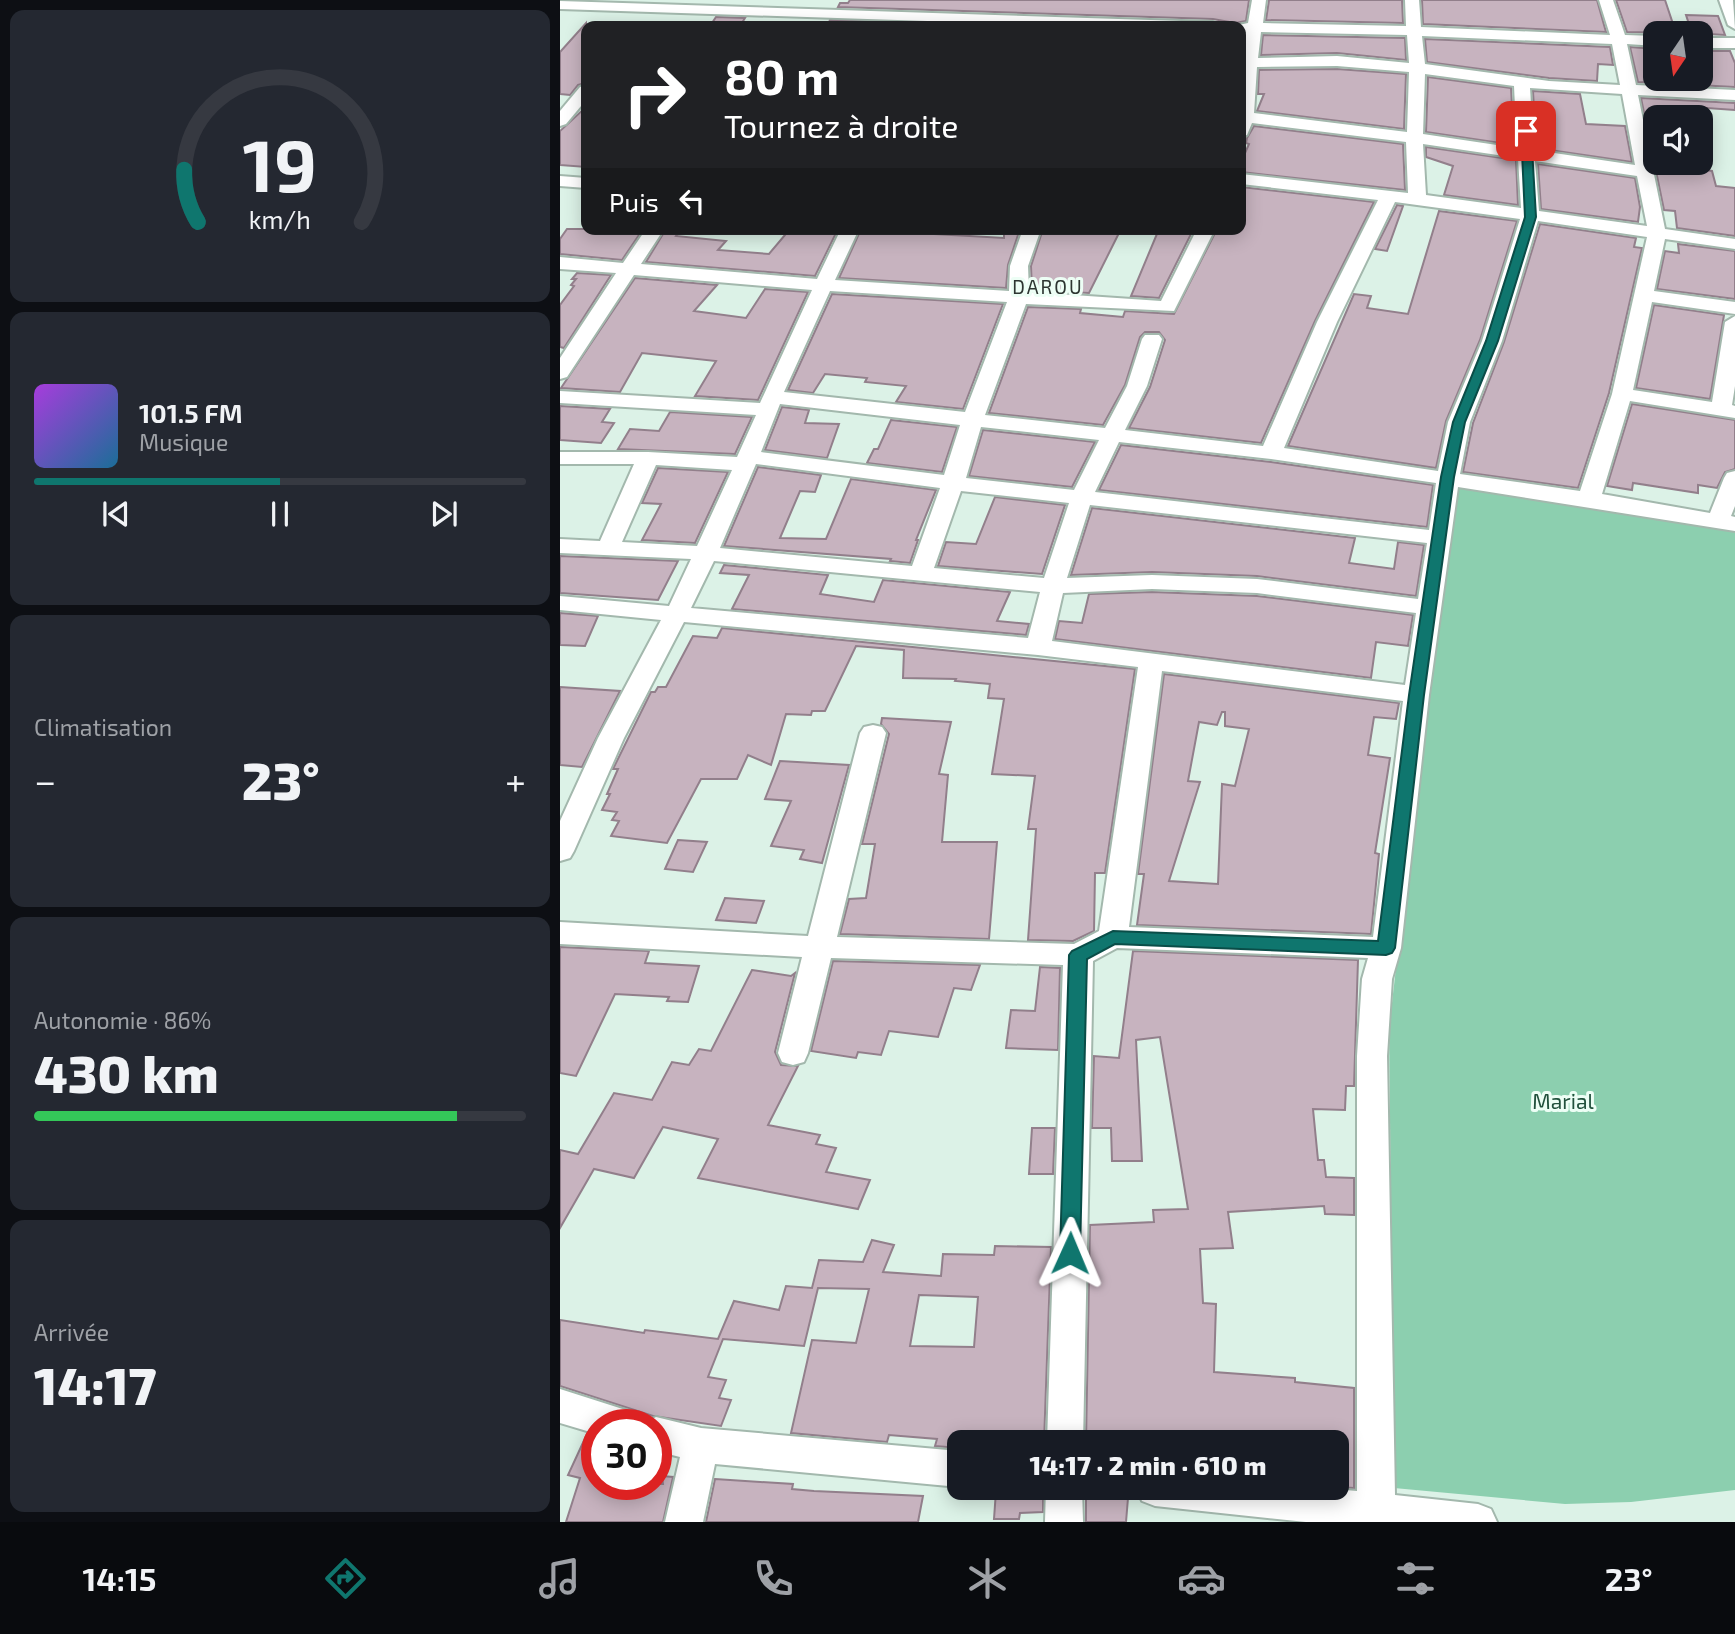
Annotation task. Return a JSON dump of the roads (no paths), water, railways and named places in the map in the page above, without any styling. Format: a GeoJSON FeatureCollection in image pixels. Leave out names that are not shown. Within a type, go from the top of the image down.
{"type":"FeatureCollection","features":[{"type":"Feature","properties":{"kind":"street"},"geometry":{"type":"LineString","coordinates":[[940,21],[950,0]]}},
{"type":"Feature","properties":{"kind":"street"},"geometry":{"type":"LineString","coordinates":[[1246,51],[1248,28],[1259,0]]}},
{"type":"Feature","properties":{"kind":"street"},"geometry":{"type":"LineString","coordinates":[[1412,0],[1417,68],[1414,138],[1418,199]]}},
{"type":"Feature","properties":{"kind":"street"},"geometry":{"type":"LineString","coordinates":[[1606,0],[1619,40],[1643,152]]}},
{"type":"Feature","properties":{"kind":"street"},"geometry":{"type":"LineString","coordinates":[[1726,0],[1735,25]]}},
{"type":"Feature","properties":{"kind":"street"},"geometry":{"type":"LineString","coordinates":[[633,21],[645,4]]}},
{"type":"Feature","properties":{"kind":"street"},"geometry":{"type":"LineString","coordinates":[[560,5],[795,6],[931,21]]}},
{"type":"Feature","properties":{"kind":"street"},"geometry":{"type":"LineString","coordinates":[[994,21],[1133,21]]}},
{"type":"Feature","properties":{"kind":"street"},"geometry":{"type":"LineString","coordinates":[[1248,28],[1413,31],[1643,41]]}},
{"type":"Feature","properties":{"kind":"street"},"geometry":{"type":"LineString","coordinates":[[1713,43],[1735,43]]}},
{"type":"Feature","properties":{"kind":"street"},"geometry":{"type":"LineString","coordinates":[[1246,63],[1317,60],[1417,68],[1522,83],[1735,95]]}},
{"type":"Feature","properties":{"kind":"street"},"geometry":{"type":"LineString","coordinates":[[1376,1516],[1372,1056],[1377,979],[1386,948],[1416,695],[1448,477],[1459,422],[1492,341],[1530,217],[1522,83]]}},
{"type":"Feature","properties":{"kind":"street"},"geometry":{"type":"LineString","coordinates":[[560,99],[581,98]]}},
{"type":"Feature","properties":{"kind":"street"},"geometry":{"type":"LineString","coordinates":[[560,121],[581,101]]}},
{"type":"Feature","properties":{"kind":"street"},"geometry":{"type":"LineString","coordinates":[[1246,124],[1414,138],[1643,171]]}},
{"type":"Feature","properties":{"kind":"street"},"geometry":{"type":"LineString","coordinates":[[1589,499],[1622,394],[1657,233],[1647,175]]}},
{"type":"Feature","properties":{"kind":"street"},"geometry":{"type":"LineString","coordinates":[[1246,180],[1418,199],[1735,244]]}},
{"type":"Feature","properties":{"kind":"street"},"geometry":{"type":"LineString","coordinates":[[560,181],[581,183]]}},
{"type":"Feature","properties":{"kind":"street"},"geometry":{"type":"LineString","coordinates":[[1271,453],[1326,322],[1388,197]]}},
{"type":"Feature","properties":{"kind":"street"},"geometry":{"type":"LineString","coordinates":[[560,373],[651,235]]}},
{"type":"Feature","properties":{"kind":"street"},"geometry":{"type":"LineString","coordinates":[[560,851],[611,738],[678,614],[847,235]]}},
{"type":"Feature","properties":{"kind":"street"},"geometry":{"type":"LineString","coordinates":[[921,573],[973,418],[1019,296],[1019,266],[1025,235]]}},
{"type":"Feature","properties":{"kind":"street"},"geometry":{"type":"LineString","coordinates":[[560,263],[825,285],[1167,307],[1200,235]]}},
{"type":"Feature","properties":{"kind":"street"},"geometry":{"type":"LineString","coordinates":[[1644,295],[1735,308]]}},
{"type":"Feature","properties":{"kind":"street"},"geometry":{"type":"LineString","coordinates":[[1622,394],[1728,411],[1735,322]]}},
{"type":"Feature","properties":{"kind":"street"},"geometry":{"type":"LineString","coordinates":[[1038,647],[1053,586],[1082,496],[1137,386],[1152,339]]}},
{"type":"Feature","properties":{"kind":"street"},"geometry":{"type":"LineString","coordinates":[[560,397],[770,403],[973,418],[1115,433],[1448,477],[1726,522],[1735,478]]}},
{"type":"Feature","properties":{"kind":"street"},"geometry":{"type":"LineString","coordinates":[[560,458],[747,460],[1440,538]]}},
{"type":"Feature","properties":{"kind":"street"},"geometry":{"type":"LineString","coordinates":[[608,549],[648,458]]}},
{"type":"Feature","properties":{"kind":"street"},"geometry":{"type":"LineString","coordinates":[[560,546],[704,553],[1053,586],[1139,582],[1257,586],[1430,608]]}},
{"type":"Feature","properties":{"kind":"street"},"geometry":{"type":"LineString","coordinates":[[560,603],[1038,647],[1416,695]]}},
{"type":"Feature","properties":{"kind":"street"},"geometry":{"type":"LineString","coordinates":[[1113,937],[1150,660]]}},
{"type":"Feature","properties":{"kind":"street"},"geometry":{"type":"LineString","coordinates":[[793,1053],[873,733]]}},
{"type":"Feature","properties":{"kind":"street"},"geometry":{"type":"LineString","coordinates":[[560,933],[818,947],[1078,955],[1113,937],[1386,948]]}},
{"type":"Feature","properties":{"kind":"street"},"geometry":{"type":"LineString","coordinates":[[1065,1430],[1078,955]]}},
{"type":"Feature","properties":{"kind":"street"},"geometry":{"type":"LineString","coordinates":[[560,1406],[581,1412]]}},
{"type":"Feature","properties":{"kind":"street"},"geometry":{"type":"LineString","coordinates":[[672,1438],[701,1445],[947,1468]]}},
{"type":"Feature","properties":{"kind":"street"},"geometry":{"type":"LineString","coordinates":[[684,1522],[701,1445]]}},
{"type":"Feature","properties":{"kind":"street"},"geometry":{"type":"LineString","coordinates":[[1063,1522],[1064,1500]]}},
{"type":"Feature","properties":{"kind":"street"},"geometry":{"type":"LineString","coordinates":[[1249,1500],[1376,1516],[1478,1522]]}},
{"type":"Feature","properties":{"kind":"district","name":"DAROU"},"geometry":{"type":"Point","coordinates":[1048,287]}},
{"type":"Feature","properties":{"kind":"park label","name":"Marial"},"geometry":{"type":"Point","coordinates":[1563,1102]}}]}
